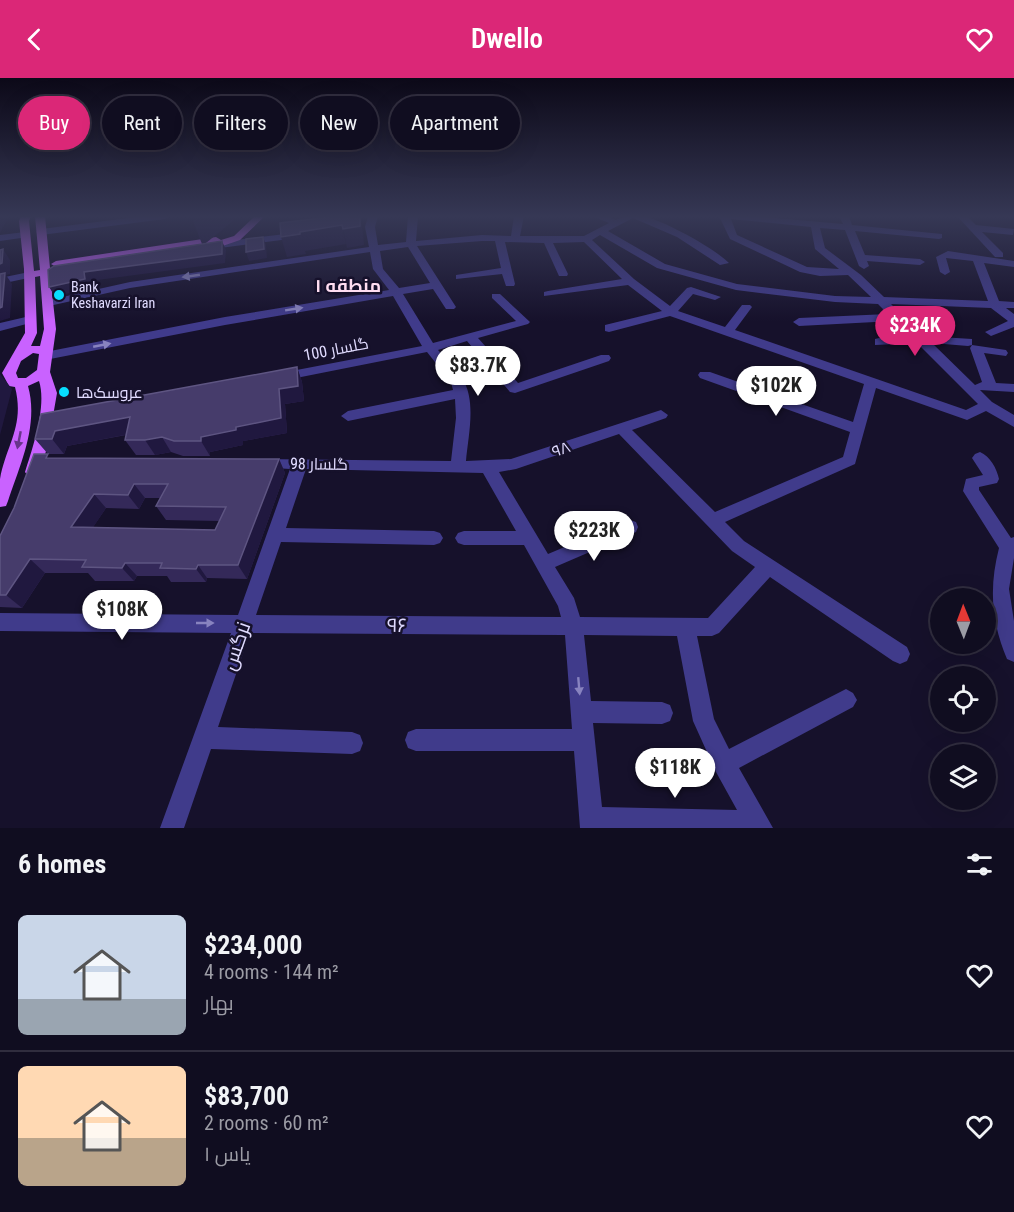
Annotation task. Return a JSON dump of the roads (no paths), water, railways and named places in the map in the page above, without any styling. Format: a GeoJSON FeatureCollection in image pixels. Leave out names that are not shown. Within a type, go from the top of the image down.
{"type":"FeatureCollection","features":[{"type":"Feature","properties":{"kind":"main road"},"geometry":{"type":"LineString","coordinates":[[0,501],[17,450],[27,404],[18,383],[9,377],[11,362],[31,333],[27,251]]}},
{"type":"Feature","properties":{"kind":"main road"},"geometry":{"type":"LineString","coordinates":[[27,490],[42,460],[51,421],[50,393],[43,372],[50,329],[44,251]]}},
{"type":"Feature","properties":{"kind":"main road"},"geometry":{"type":"LineString","coordinates":[[29,272],[151,251]]}},
{"type":"Feature","properties":{"kind":"main road"},"geometry":{"type":"LineString","coordinates":[[46,268],[175,251]]}},
{"type":"Feature","properties":{"kind":"main road"},"geometry":{"type":"LineString","coordinates":[[11,362],[34,350],[45,354]]}},
{"type":"Feature","properties":{"kind":"main road"},"geometry":{"type":"LineString","coordinates":[[0,385],[36,379],[43,372]]}},
{"type":"Feature","properties":{"kind":"street"},"geometry":{"type":"LineString","coordinates":[[49,303],[108,289],[360,251]]}},
{"type":"Feature","properties":{"kind":"street"},"geometry":{"type":"LineString","coordinates":[[374,251],[378,269],[396,292],[430,348],[457,381],[461,393],[463,418],[458,466]]}},
{"type":"Feature","properties":{"kind":"street"},"geometry":{"type":"LineString","coordinates":[[415,251],[450,306]]}},
{"type":"Feature","properties":{"kind":"street"},"geometry":{"type":"LineString","coordinates":[[502,251],[510,284]]}},
{"type":"Feature","properties":{"kind":"street"},"geometry":{"type":"LineString","coordinates":[[553,251],[563,274]]}},
{"type":"Feature","properties":{"kind":"street"},"geometry":{"type":"LineString","coordinates":[[599,251],[630,281],[671,312],[967,415],[987,405]]}},
{"type":"Feature","properties":{"kind":"street"},"geometry":{"type":"LineString","coordinates":[[631,251],[661,266],[736,287],[835,299],[1014,305]]}},
{"type":"Feature","properties":{"kind":"street"},"geometry":{"type":"LineString","coordinates":[[692,275],[724,263],[705,251]]}},
{"type":"Feature","properties":{"kind":"street"},"geometry":{"type":"LineString","coordinates":[[763,251],[804,270],[820,273],[850,272]]}},
{"type":"Feature","properties":{"kind":"street"},"geometry":{"type":"LineString","coordinates":[[823,251],[850,272],[987,405],[1014,422]]}},
{"type":"Feature","properties":{"kind":"street"},"geometry":{"type":"LineString","coordinates":[[859,251],[863,263],[920,261]]}},
{"type":"Feature","properties":{"kind":"street"},"geometry":{"type":"LineString","coordinates":[[995,251],[999,255]]}},
{"type":"Feature","properties":{"kind":"street"},"geometry":{"type":"LineString","coordinates":[[945,272],[941,257],[948,254],[1014,264]]}},
{"type":"Feature","properties":{"kind":"street"},"geometry":{"type":"LineString","coordinates":[[977,258],[995,305],[1014,321],[991,332]]}},
{"type":"Feature","properties":{"kind":"street"},"geometry":{"type":"LineString","coordinates":[[460,277],[507,270]]}},
{"type":"Feature","properties":{"kind":"street"},"geometry":{"type":"LineString","coordinates":[[0,281],[29,272]]}},
{"type":"Feature","properties":{"kind":"street"},"geometry":{"type":"LineString","coordinates":[[548,294],[630,281]]}},
{"type":"Feature","properties":{"kind":"street"},"geometry":{"type":"LineString","coordinates":[[45,354],[437,285]]}},
{"type":"Feature","properties":{"kind":"street"},"geometry":{"type":"LineString","coordinates":[[609,328],[671,312],[691,290],[715,297]]}},
{"type":"Feature","properties":{"kind":"street","name":"گلسار 100"},"geometry":{"type":"LineString","coordinates":[[268,379],[430,348],[524,322],[496,296]]}},
{"type":"Feature","properties":{"kind":"street"},"geometry":{"type":"LineString","coordinates":[[727,332],[746,307]]}},
{"type":"Feature","properties":{"kind":"street"},"geometry":{"type":"LineString","coordinates":[[799,322],[896,317],[944,318]]}},
{"type":"Feature","properties":{"kind":"street"},"geometry":{"type":"LineString","coordinates":[[0,327],[30,321]]}},
{"type":"Feature","properties":{"kind":"street"},"geometry":{"type":"LineString","coordinates":[[471,338],[515,389],[605,358]]}},
{"type":"Feature","properties":{"kind":"street"},"geometry":{"type":"LineString","coordinates":[[879,342],[919,339],[968,342]]}},
{"type":"Feature","properties":{"kind":"street"},"geometry":{"type":"LineString","coordinates":[[990,385],[976,348],[1002,353]]}},
{"type":"Feature","properties":{"kind":"street"},"geometry":{"type":"LineString","coordinates":[[705,375],[858,429]]}},
{"type":"Feature","properties":{"kind":"street"},"geometry":{"type":"LineString","coordinates":[[712,520],[850,459],[871,383]]}},
{"type":"Feature","properties":{"kind":"street"},"geometry":{"type":"LineString","coordinates":[[969,387],[990,385],[1014,388]]}},
{"type":"Feature","properties":{"kind":"street"},"geometry":{"type":"LineString","coordinates":[[348,416],[461,393]]}},
{"type":"Feature","properties":{"kind":"street","name":"۹۸"},"geometry":{"type":"LineString","coordinates":[[458,466],[511,465],[661,415]]}},
{"type":"Feature","properties":{"kind":"street"},"geometry":{"type":"LineString","coordinates":[[622,428],[738,546],[900,654]]}},
{"type":"Feature","properties":{"kind":"street"},"geometry":{"type":"LineString","coordinates":[[980,458],[990,472],[991,478],[972,483],[971,491],[1011,545],[1000,577],[1000,612],[1014,652]]}},
{"type":"Feature","properties":{"kind":"street","name":"گلسار 98"},"geometry":{"type":"LineString","coordinates":[[243,463],[458,466]]}},
{"type":"Feature","properties":{"kind":"street","name":"نرگس"},"geometry":{"type":"LineString","coordinates":[[172,828],[300,464]]}},
{"type":"Feature","properties":{"kind":"street"},"geometry":{"type":"LineString","coordinates":[[488,467],[567,604],[574,627],[591,823],[760,825]]}},
{"type":"Feature","properties":{"kind":"street"},"geometry":{"type":"LineString","coordinates":[[544,564],[630,527]]}},
{"type":"Feature","properties":{"kind":"street"},"geometry":{"type":"LineString","coordinates":[[275,536],[434,537]]}},
{"type":"Feature","properties":{"kind":"street"},"geometry":{"type":"LineString","coordinates":[[464,538],[529,538]]}},
{"type":"Feature","properties":{"kind":"street","name":"۹۶"},"geometry":{"type":"LineString","coordinates":[[0,622],[712,627],[768,566]]}},
{"type":"Feature","properties":{"kind":"street"},"geometry":{"type":"LineString","coordinates":[[685,627],[704,721],[724,765],[760,825]]}},
{"type":"Feature","properties":{"kind":"street"},"geometry":{"type":"LineString","coordinates":[[724,765],[846,700]]}},
{"type":"Feature","properties":{"kind":"street"},"geometry":{"type":"LineString","coordinates":[[582,712],[662,713]]}},
{"type":"Feature","properties":{"kind":"street"},"geometry":{"type":"LineString","coordinates":[[204,738],[352,743]]}},
{"type":"Feature","properties":{"kind":"street"},"geometry":{"type":"LineString","coordinates":[[416,740],[584,740]]}},
{"type":"Feature","properties":{"kind":"place","name":"Bank Keshavarzi Iran"},"geometry":{"type":"Point","coordinates":[59,295]}},
{"type":"Feature","properties":{"kind":"place","name":"عروسک‌ها"},"geometry":{"type":"Point","coordinates":[64,392]}},
{"type":"Feature","properties":{"kind":"district","name":"منطقه ۱"},"geometry":{"type":"Point","coordinates":[348,285]}}]}
